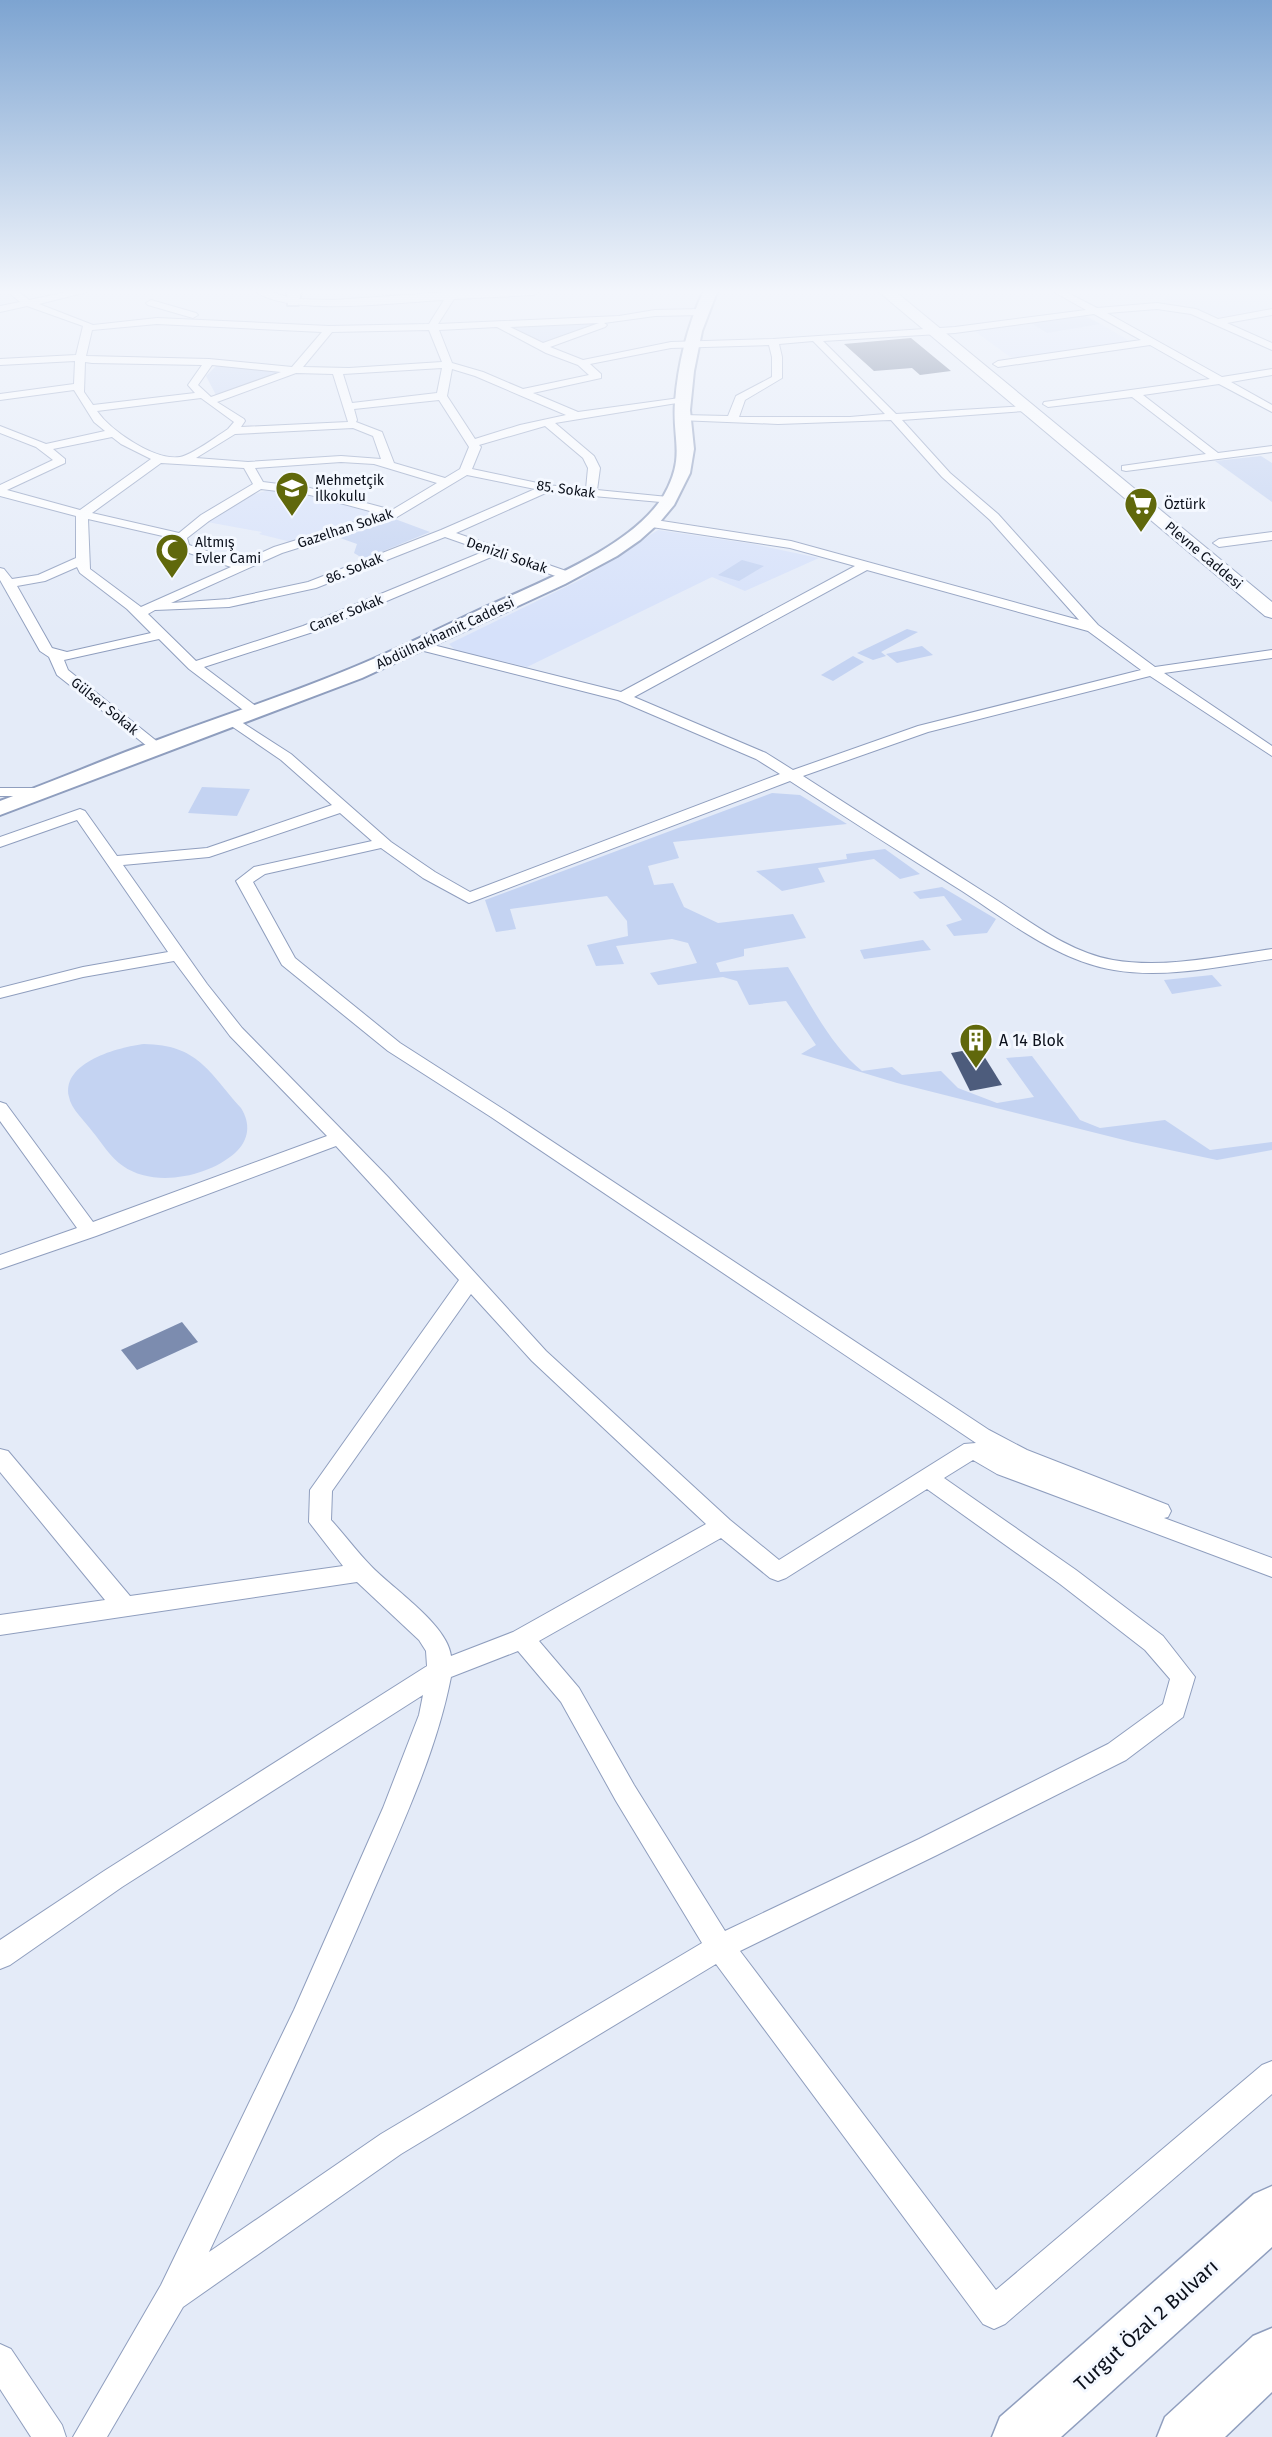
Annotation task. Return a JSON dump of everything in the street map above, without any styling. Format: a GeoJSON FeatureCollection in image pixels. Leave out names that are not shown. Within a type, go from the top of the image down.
{"type":"FeatureCollection","features":[{"type":"Feature","properties":{"kind":"highway","name":"Turgut Özal 2 Bulvarı"},"geometry":{"type":"LineString","coordinates":[[1020,2437],[1272,2212]]}},
{"type":"Feature","properties":{"kind":"highway"},"geometry":{"type":"LineString","coordinates":[[1185,2437],[1272,2355]]}},
{"type":"Feature","properties":{"kind":"main road","name":"Plevne Caddesi"},"geometry":{"type":"LineString","coordinates":[[1021,406],[1272,612]]}},
{"type":"Feature","properties":{"kind":"main road"},"geometry":{"type":"LineString","coordinates":[[1050,406],[1092,440]]}},
{"type":"Feature","properties":{"kind":"main road","name":"Abdülhakhamit Caddesi"},"geometry":{"type":"LineString","coordinates":[[0,808],[357,673],[568,576],[623,543],[649,523],[668,501],[683,468],[686,444],[682,408]]}},
{"type":"Feature","properties":{"kind":"main road"},"geometry":{"type":"LineString","coordinates":[[1109,454],[1144,482]]}},
{"type":"Feature","properties":{"kind":"main road","name":"Plevne Caddesi"},"geometry":{"type":"LineString","coordinates":[[1204,531],[1240,560]]}},
{"type":"Feature","properties":{"kind":"street"},"geometry":{"type":"LineString","coordinates":[[88,406],[98,420],[125,442],[159,459],[248,465],[341,459],[375,461],[446,482]]}},
{"type":"Feature","properties":{"kind":"street"},"geometry":{"type":"LineString","coordinates":[[90,409],[125,406]]}},
{"type":"Feature","properties":{"kind":"street"},"geometry":{"type":"LineString","coordinates":[[185,460],[232,431],[240,421],[217,406]]}},
{"type":"Feature","properties":{"kind":"street"},"geometry":{"type":"LineString","coordinates":[[354,425],[348,407],[359,406]]}},
{"type":"Feature","properties":{"kind":"street"},"geometry":{"type":"LineString","coordinates":[[448,406],[475,447],[465,471]]}},
{"type":"Feature","properties":{"kind":"street"},"geometry":{"type":"LineString","coordinates":[[554,406],[578,416]]}},
{"type":"Feature","properties":{"kind":"street"},"geometry":{"type":"LineString","coordinates":[[732,420],[737,406]]}},
{"type":"Feature","properties":{"kind":"street"},"geometry":{"type":"LineString","coordinates":[[882,406],[946,475],[994,517],[1093,628],[1272,752]]}},
{"type":"Feature","properties":{"kind":"street"},"geometry":{"type":"LineString","coordinates":[[1151,406],[1217,456]]}},
{"type":"Feature","properties":{"kind":"street"},"geometry":{"type":"LineString","coordinates":[[473,443],[500,433],[578,416],[682,408],[732,420],[778,421],[894,418],[1024,408]]}},
{"type":"Feature","properties":{"kind":"street"},"geometry":{"type":"LineString","coordinates":[[548,423],[588,456],[594,468],[591,494]]}},
{"type":"Feature","properties":{"kind":"street"},"geometry":{"type":"LineString","coordinates":[[232,431],[354,425],[378,434],[389,465]]}},
{"type":"Feature","properties":{"kind":"street"},"geometry":{"type":"LineString","coordinates":[[0,429],[43,448],[61,461],[0,490]]}},
{"type":"Feature","properties":{"kind":"street"},"geometry":{"type":"LineString","coordinates":[[43,448],[113,433]]}},
{"type":"Feature","properties":{"kind":"street"},"geometry":{"type":"LineString","coordinates":[[1126,468],[1272,449]]}},
{"type":"Feature","properties":{"kind":"street"},"geometry":{"type":"LineString","coordinates":[[1257,452],[1272,460]]}},
{"type":"Feature","properties":{"kind":"street"},"geometry":{"type":"LineString","coordinates":[[82,514],[159,459]]}},
{"type":"Feature","properties":{"kind":"street"},"geometry":{"type":"LineString","coordinates":[[248,465],[259,485]]}},
{"type":"Feature","properties":{"kind":"street","name":"85. Sokak"},"geometry":{"type":"LineString","coordinates":[[465,471],[547,488],[668,501]]}},
{"type":"Feature","properties":{"kind":"street","name":"Gazelhan Sokak"},"geometry":{"type":"LineString","coordinates":[[144,611],[278,550],[393,514],[465,471]]}},
{"type":"Feature","properties":{"kind":"street"},"geometry":{"type":"LineString","coordinates":[[181,537],[205,518],[259,485],[294,486],[313,490],[393,514]]}},
{"type":"Feature","properties":{"kind":"street","name":"86. Sokak"},"geometry":{"type":"LineString","coordinates":[[144,611],[229,603],[312,585],[446,533],[547,488]]}},
{"type":"Feature","properties":{"kind":"street"},"geometry":{"type":"LineString","coordinates":[[0,490],[82,514],[181,537]]}},
{"type":"Feature","properties":{"kind":"street"},"geometry":{"type":"LineString","coordinates":[[82,514],[84,570],[144,611],[158,630],[195,666],[256,713]]}},
{"type":"Feature","properties":{"kind":"street"},"geometry":{"type":"LineString","coordinates":[[649,523],[791,545],[1093,628]]}},
{"type":"Feature","properties":{"kind":"street","name":"Denizli Sokak"},"geometry":{"type":"LineString","coordinates":[[446,533],[568,576]]}},
{"type":"Feature","properties":{"kind":"street"},"geometry":{"type":"LineString","coordinates":[[1219,543],[1272,536]]}},
{"type":"Feature","properties":{"kind":"street"},"geometry":{"type":"LineString","coordinates":[[181,537],[184,547],[240,566]]}},
{"type":"Feature","properties":{"kind":"street","name":"Caner Sokak"},"geometry":{"type":"LineString","coordinates":[[195,666],[308,629],[495,551]]}},
{"type":"Feature","properties":{"kind":"street"},"geometry":{"type":"LineString","coordinates":[[9,583],[41,578],[82,560]]}},
{"type":"Feature","properties":{"kind":"street"},"geometry":{"type":"LineString","coordinates":[[623,697],[867,565]]}},
{"type":"Feature","properties":{"kind":"street","name":"Gülser Sokak"},"geometry":{"type":"LineString","coordinates":[[0,572],[9,583],[47,651],[55,656],[62,672],[157,747]]}},
{"type":"Feature","properties":{"kind":"street"},"geometry":{"type":"LineString","coordinates":[[55,656],[67,656],[151,638],[157,634],[158,630]]}},
{"type":"Feature","properties":{"kind":"street"},"geometry":{"type":"LineString","coordinates":[[417,645],[623,697],[761,756],[1025,925],[1071,951],[1113,965],[1147,968],[1272,954]]}},
{"type":"Feature","properties":{"kind":"street"},"geometry":{"type":"LineString","coordinates":[[232,720],[286,757],[384,843],[429,875],[469,897],[789,776],[923,729],[1152,671],[1272,654]]}},
{"type":"Feature","properties":{"kind":"street"},"geometry":{"type":"LineString","coordinates":[[0,792],[43,792]]}},
{"type":"Feature","properties":{"kind":"street"},"geometry":{"type":"LineString","coordinates":[[112,861],[209,852],[342,807]]}},
{"type":"Feature","properties":{"kind":"street"},"geometry":{"type":"LineString","coordinates":[[0,842],[80,814],[236,1032],[381,1181],[539,1356],[723,1526],[777,1572],[972,1450],[1005,1468],[1272,1568]]}},
{"type":"Feature","properties":{"kind":"street"},"geometry":{"type":"LineString","coordinates":[[384,843],[260,870],[244,881],[288,961],[394,1047],[507,1119],[989,1441],[1018,1456],[1272,1553]]}},
{"type":"Feature","properties":{"kind":"street"},"geometry":{"type":"LineString","coordinates":[[0,993],[83,972],[179,955]]}},
{"type":"Feature","properties":{"kind":"street"},"geometry":{"type":"LineString","coordinates":[[0,1108],[88,1231]]}},
{"type":"Feature","properties":{"kind":"street"},"geometry":{"type":"LineString","coordinates":[[0,1262],[339,1138]]}},
{"type":"Feature","properties":{"kind":"street"},"geometry":{"type":"LineString","coordinates":[[89,2437],[172,2296],[304,2019],[396,1808],[431,1715],[440,1671],[438,1649],[427,1633],[362,1572],[320,1522],[321,1490],[470,1280]]}},
{"type":"Feature","properties":{"kind":"street"},"geometry":{"type":"LineString","coordinates":[[0,1456],[124,1606]]}},
{"type":"Feature","properties":{"kind":"street"},"geometry":{"type":"LineString","coordinates":[[172,2296],[391,2144],[720,1947],[918,1852],[1117,1752],[1174,1710],[1183,1677],[1154,1642],[1068,1577],[927,1478]]}},
{"type":"Feature","properties":{"kind":"street"},"geometry":{"type":"LineString","coordinates":[[0,1956],[113,1879],[440,1671],[522,1639],[723,1526]]}},
{"type":"Feature","properties":{"kind":"street"},"geometry":{"type":"LineString","coordinates":[[0,1624],[362,1572]]}},
{"type":"Feature","properties":{"kind":"street"},"geometry":{"type":"LineString","coordinates":[[522,1639],[570,1695],[625,1793],[720,1947],[994,2313],[1272,2075]]}},
{"type":"Feature","properties":{"kind":"street"},"geometry":{"type":"LineString","coordinates":[[0,2360],[50,2437]]}},
{"type":"Feature","properties":{"kind":"shaded area"},"geometry":{"type":"Polygon","coordinates":[[[1261,456],[1272,463],[1272,502],[1215,461],[1261,456]]]}},
{"type":"Feature","properties":{"kind":"shaded area","name":"Mehmetçik İlkokulu"},"geometry":{"type":"Polygon","coordinates":[[[275,488],[381,512],[350,525],[291,542],[259,534],[262,532],[207,522],[252,495],[275,488]]]}},
{"type":"Feature","properties":{"kind":"shaded area"},"geometry":{"type":"Polygon","coordinates":[[[395,519],[430,532],[364,559],[354,553],[357,544],[340,538],[395,519]]]}},
{"type":"Feature","properties":{"kind":"shaded area"},"geometry":{"type":"Polygon","coordinates":[[[658,530],[753,544],[819,558],[745,591],[712,577],[527,667],[455,650],[449,644],[582,579],[658,530]]]}},
{"type":"Feature","properties":{"kind":"shaded area"},"geometry":{"type":"Polygon","coordinates":[[[742,560],[764,566],[739,581],[718,575],[742,560]]]}},
{"type":"Feature","properties":{"kind":"shaded area"},"geometry":{"type":"Polygon","coordinates":[[[907,629],[918,632],[881,652],[886,656],[873,660],[857,653],[907,629]]]}},
{"type":"Feature","properties":{"kind":"shaded area"},"geometry":{"type":"Polygon","coordinates":[[[922,646],[933,655],[897,663],[886,654],[922,646]]]}},
{"type":"Feature","properties":{"kind":"shaded area"},"geometry":{"type":"Polygon","coordinates":[[[853,656],[864,662],[833,681],[821,675],[853,656]]]}},
{"type":"Feature","properties":{"kind":"shaded area"},"geometry":{"type":"Polygon","coordinates":[[[202,787],[250,789],[237,816],[188,813],[202,787]]]}},
{"type":"Feature","properties":{"kind":"shaded area"},"geometry":{"type":"Polygon","coordinates":[[[772,793],[800,795],[847,824],[673,842],[679,858],[648,866],[654,885],[673,883],[684,907],[718,923],[793,914],[806,938],[744,949],[744,956],[716,963],[720,972],[788,967],[830,1036],[862,1071],[892,1067],[902,1075],[941,1071],[958,1088],[997,1103],[1034,1097],[1006,1058],[1032,1056],[1080,1120],[1100,1128],[1165,1120],[1210,1150],[1272,1142],[1272,1150],[1217,1160],[1132,1142],[897,1083],[801,1054],[816,1045],[786,1001],[749,1005],[737,981],[723,977],[658,985],[650,973],[697,963],[688,943],[672,939],[616,946],[624,964],[596,966],[587,945],[628,936],[627,921],[607,896],[510,909],[516,929],[496,932],[485,900],[772,793]]]}},
{"type":"Feature","properties":{"kind":"shaded area"},"geometry":{"type":"Polygon","coordinates":[[[885,849],[920,874],[900,879],[874,859],[818,868],[825,882],[782,891],[756,871],[847,859],[846,854],[885,849]]]}},
{"type":"Feature","properties":{"kind":"shaded area"},"geometry":{"type":"Polygon","coordinates":[[[942,887],[996,919],[987,933],[954,936],[946,925],[962,920],[944,896],[920,899],[913,892],[942,887]]]}},
{"type":"Feature","properties":{"kind":"shaded area"},"geometry":{"type":"Polygon","coordinates":[[[923,940],[931,950],[864,959],[860,950],[923,940]]]}},
{"type":"Feature","properties":{"kind":"shaded area"},"geometry":{"type":"Polygon","coordinates":[[[1212,975],[1222,986],[1172,994],[1164,980],[1212,975]]]}},
{"type":"Feature","properties":{"kind":"shaded area"},"geometry":{"type":"Polygon","coordinates":[[[144,1044],[177,1049],[190,1055],[210,1072],[241,1108],[246,1120],[247,1132],[243,1143],[235,1153],[224,1161],[196,1173],[165,1178],[136,1173],[123,1166],[110,1154],[72,1106],[69,1085],[74,1074],[94,1058],[144,1044]]]}},
{"type":"Feature","properties":{"kind":"shaded area"},"geometry":{"type":"Polygon","coordinates":[[[182,1322],[198,1342],[137,1370],[121,1350],[182,1322]]]}},
{"type":"Feature","properties":{"kind":"building","name":"A 14 Blok"},"geometry":{"type":"Polygon","coordinates":[[[979,1048],[1002,1085],[970,1091],[951,1053],[979,1048]]]}},
{"type":"Feature","properties":{"kind":"place","name":"Mehmetçik İlkokulu"},"geometry":{"type":"Point","coordinates":[292,517]}},
{"type":"Feature","properties":{"kind":"place","name":"Öztürk"},"geometry":{"type":"Point","coordinates":[1141,533]}},
{"type":"Feature","properties":{"kind":"place","name":"Altmış Evler Cami"},"geometry":{"type":"Point","coordinates":[172,579]}},
{"type":"Feature","properties":{"kind":"place","name":"A 14 Blok"},"geometry":{"type":"Point","coordinates":[976,1069]}}]}
